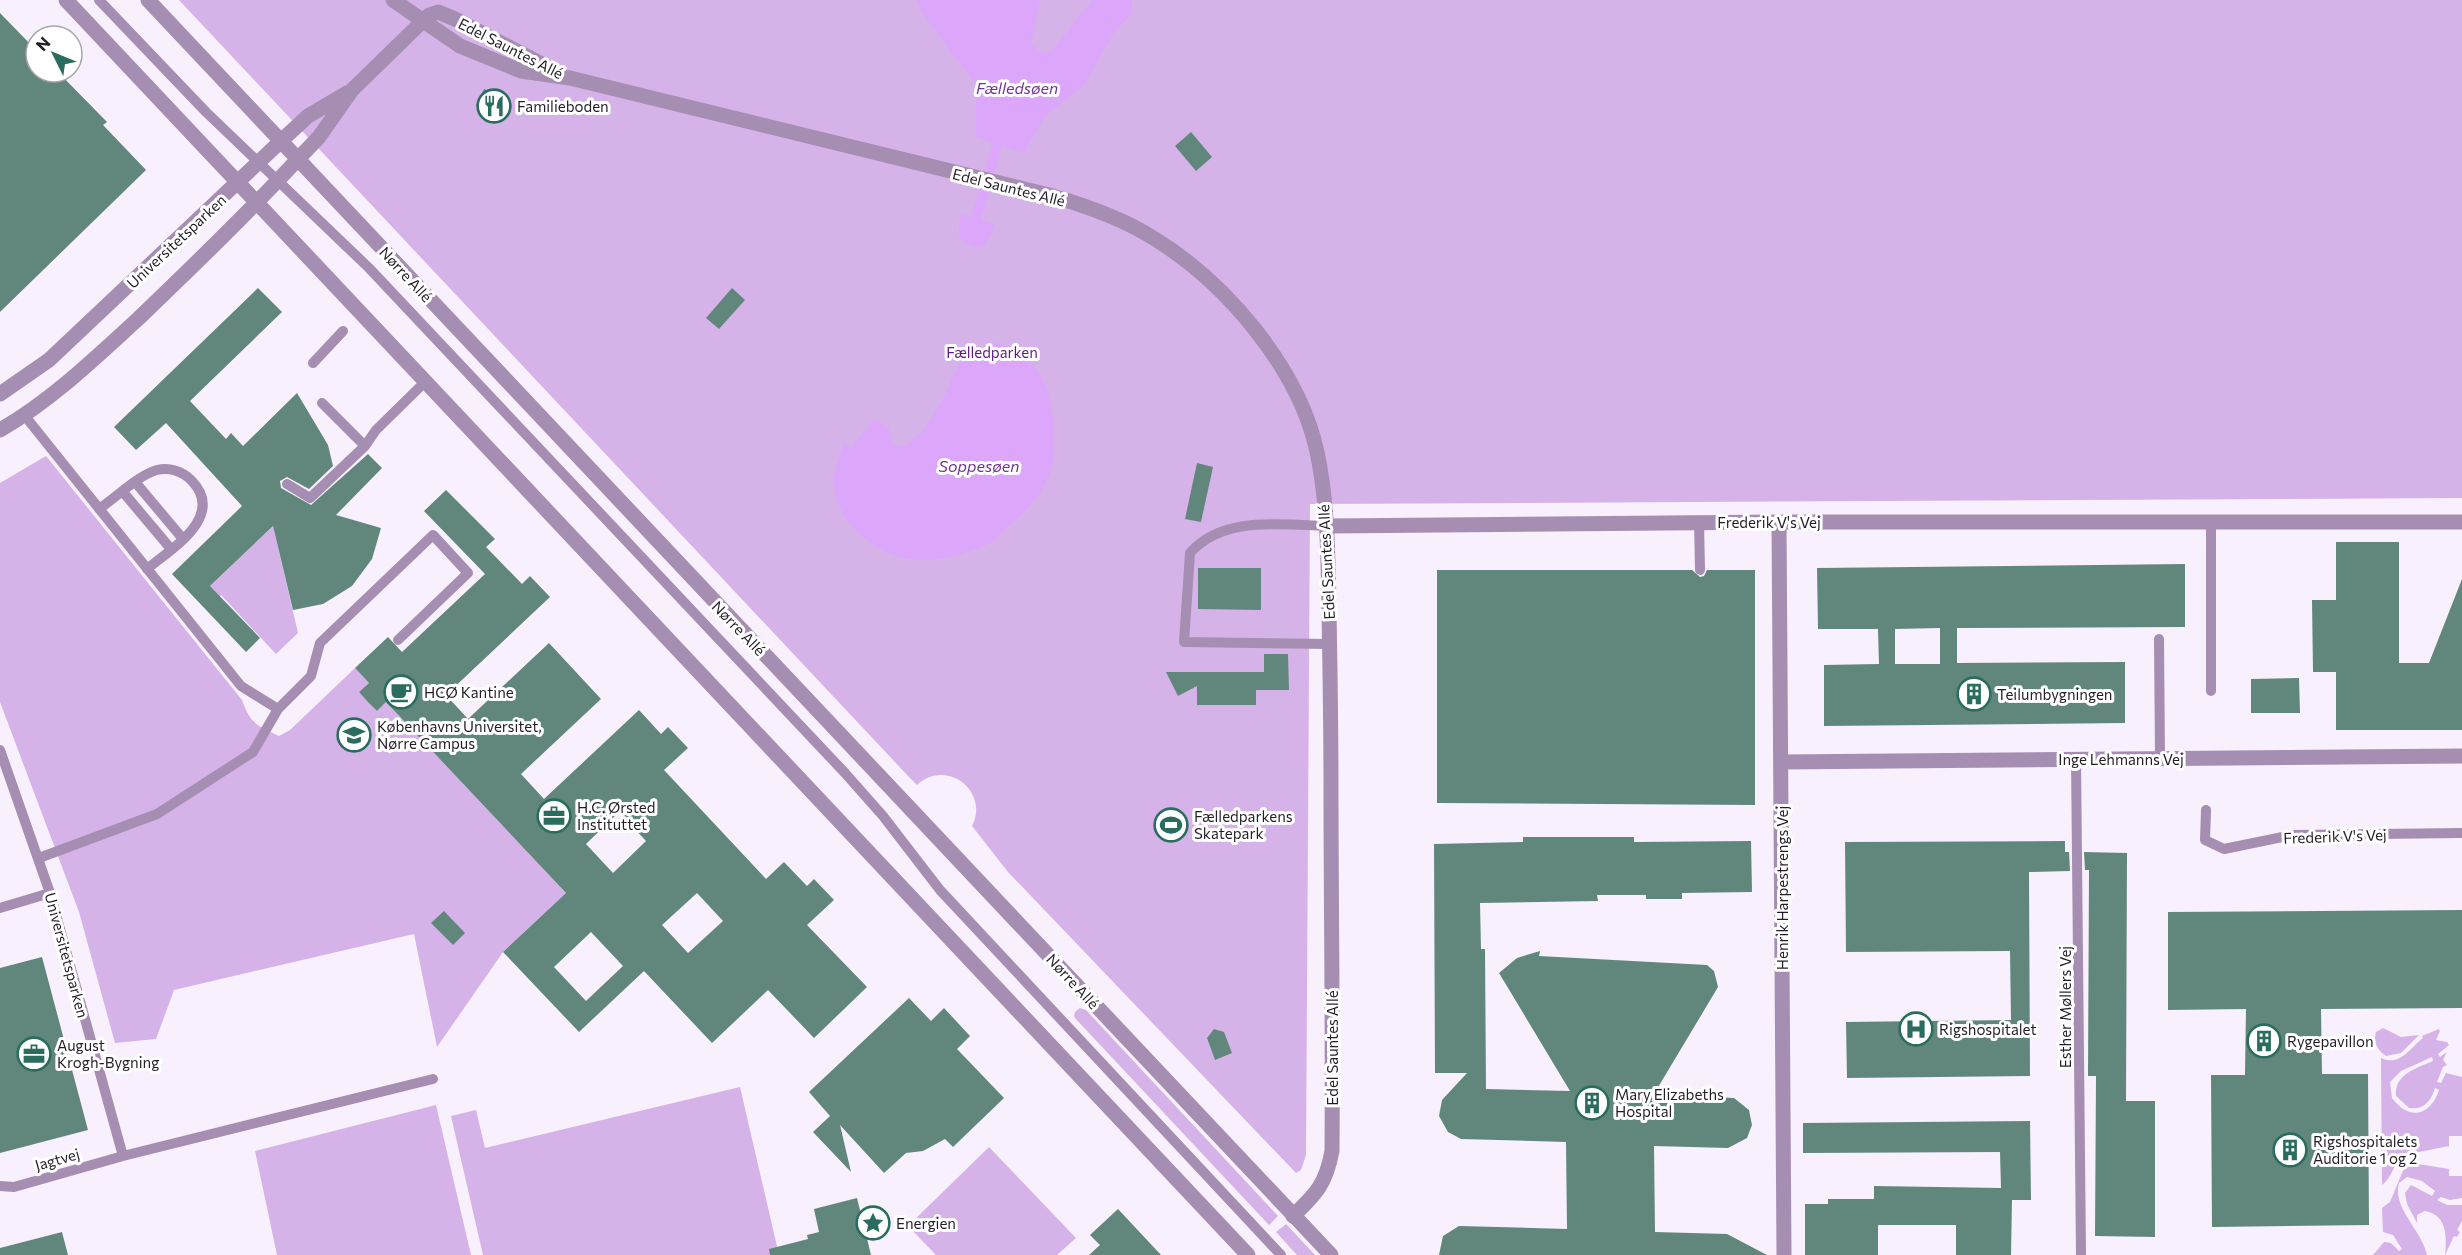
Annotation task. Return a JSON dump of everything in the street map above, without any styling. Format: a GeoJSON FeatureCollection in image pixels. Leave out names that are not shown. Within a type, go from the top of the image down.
{"type":"FeatureCollection","features":[{"type":"Feature","properties":{"kind":"street"},"geometry":{"type":"LineString","coordinates":[[66,0],[1248,1255]]}},
{"type":"Feature","properties":{"kind":"street","name":"Nørre Allé"},"geometry":{"type":"LineString","coordinates":[[148,0],[1330,1255]]}},
{"type":"Feature","properties":{"kind":"street","name":"Edel Sauntes Allé"},"geometry":{"type":"LineString","coordinates":[[393,0],[420,21],[460,46],[521,71],[570,78],[1049,195],[1108,216],[1154,238],[1202,274],[1236,306],[1270,349],[1298,399],[1317,450],[1328,526],[1332,1151],[1328,1172],[1321,1189],[1293,1216]]}},
{"type":"Feature","properties":{"kind":"street","name":"Edel Sauntes Allé"},"geometry":{"type":"LineString","coordinates":[[420,21],[438,12],[570,78]]}},
{"type":"Feature","properties":{"kind":"street","name":"Universitetsparken"},"geometry":{"type":"LineString","coordinates":[[0,430],[25,416],[77,375],[258,202],[319,137],[352,90],[420,21]]}},
{"type":"Feature","properties":{"kind":"street","name":"Universitetsparken"},"geometry":{"type":"LineString","coordinates":[[0,394],[49,360],[308,116],[352,90]]}},
{"type":"Feature","properties":{"kind":"street","name":"Frederik V's Vej"},"geometry":{"type":"LineString","coordinates":[[1328,526],[1699,522],[2462,522]]}},
{"type":"Feature","properties":{"kind":"street","name":"Henrik Harpestrengs Vej"},"geometry":{"type":"LineString","coordinates":[[1779,522],[1784,1255]]}},
{"type":"Feature","properties":{"kind":"street","name":"Inge Lehmanns Vej"},"geometry":{"type":"LineString","coordinates":[[1781,762],[2462,756]]}},
{"type":"Feature","properties":{"kind":"lane"},"geometry":{"type":"LineString","coordinates":[[99,0],[173,80],[369,268],[845,773],[883,816],[940,890],[1281,1255]]}},
{"type":"Feature","properties":{"kind":"lane"},"geometry":{"type":"LineString","coordinates":[[313,363],[344,331]]}},
{"type":"Feature","properties":{"kind":"lane"},"geometry":{"type":"LineString","coordinates":[[287,484],[310,498],[365,446],[376,430],[426,381]]}},
{"type":"Feature","properties":{"kind":"lane"},"geometry":{"type":"LineString","coordinates":[[322,403],[365,446]]}},
{"type":"Feature","properties":{"kind":"lane"},"geometry":{"type":"LineString","coordinates":[[25,416],[241,686],[278,709]]}},
{"type":"Feature","properties":{"kind":"lane"},"geometry":{"type":"LineString","coordinates":[[99,509],[145,475],[162,470],[180,472],[190,478],[202,498],[202,511],[192,532],[147,569]]}},
{"type":"Feature","properties":{"kind":"lane"},"geometry":{"type":"LineString","coordinates":[[136,483],[183,539]]}},
{"type":"Feature","properties":{"kind":"lane"},"geometry":{"type":"LineString","coordinates":[[123,492],[171,549]]}},
{"type":"Feature","properties":{"kind":"lane"},"geometry":{"type":"LineString","coordinates":[[2211,521],[2211,691]]}},
{"type":"Feature","properties":{"kind":"lane"},"geometry":{"type":"LineString","coordinates":[[1699,522],[1700,570]]}},
{"type":"Feature","properties":{"kind":"lane"},"geometry":{"type":"LineString","coordinates":[[1328,526],[1229,527],[1200,542],[1190,553],[1184,642],[1330,644]]}},
{"type":"Feature","properties":{"kind":"lane"},"geometry":{"type":"LineString","coordinates":[[39,858],[158,814],[213,781],[253,752],[278,709],[311,676],[320,643],[433,535],[468,573],[398,639]]}},
{"type":"Feature","properties":{"kind":"lane"},"geometry":{"type":"LineString","coordinates":[[2159,639],[2160,758]]}},
{"type":"Feature","properties":{"kind":"lane","name":"Universitetsparken"},"geometry":{"type":"LineString","coordinates":[[0,750],[50,893],[123,1156]]}},
{"type":"Feature","properties":{"kind":"lane","name":"Esther Møllers Vej"},"geometry":{"type":"LineString","coordinates":[[2076,759],[2081,1255]]}},
{"type":"Feature","properties":{"kind":"lane","name":"Frederik V's Vej"},"geometry":{"type":"LineString","coordinates":[[2206,810],[2205,840],[2224,849],[2292,835],[2462,833]]}},
{"type":"Feature","properties":{"kind":"lane"},"geometry":{"type":"LineString","coordinates":[[0,908],[50,893]]}},
{"type":"Feature","properties":{"kind":"lane","name":"Jagtvej"},"geometry":{"type":"LineString","coordinates":[[0,1186],[15,1187],[123,1156],[433,1079]]}},
{"type":"Feature","properties":{"kind":"green space","name":"Fælledparken"},"geometry":{"type":"Polygon","coordinates":[[[179,0],[2462,0],[2462,498],[1310,504],[1306,1155],[1301,1170],[1296,1173],[1008,872],[972,826],[976,813],[975,801],[962,782],[940,775],[928,778],[917,785],[179,0]]]}},
{"type":"Feature","properties":{"kind":"green space"},"geometry":{"type":"Polygon","coordinates":[[[46,456],[242,700],[255,723],[279,736],[290,730],[355,668],[369,683],[359,692],[377,711],[386,702],[566,893],[503,952],[437,1047],[414,934],[174,990],[156,1039],[115,1043],[79,912],[0,702],[0,483],[46,456]]]}},
{"type":"Feature","properties":{"kind":"green space"},"geometry":{"type":"Polygon","coordinates":[[[273,526],[298,633],[276,654],[221,595],[213,603],[203,593],[273,526]]]}},
{"type":"Feature","properties":{"kind":"green space"},"geometry":{"type":"Polygon","coordinates":[[[1080,1008],[1086,1010],[1278,1216],[1269,1225],[1074,1017],[1075,1012],[1080,1008]]]}},
{"type":"Feature","properties":{"kind":"green space"},"geometry":{"type":"Polygon","coordinates":[[[2383,1028],[2401,1037],[2419,1035],[2401,1053],[2386,1056],[2375,1042],[2376,1032],[2383,1028]]]}},
{"type":"Feature","properties":{"kind":"green space"},"geometry":{"type":"Polygon","coordinates":[[[2439,1029],[2436,1040],[2447,1042],[2449,1045],[2438,1054],[2440,1057],[2447,1052],[2443,1060],[2447,1065],[2443,1067],[2437,1082],[2441,1083],[2446,1073],[2462,1077],[2462,1136],[2449,1136],[2449,1146],[2404,1155],[2382,1185],[2381,1058],[2394,1060],[2399,1058],[2423,1038],[2422,1036],[2439,1029]],[[2432,1057],[2401,1071],[2390,1082],[2392,1098],[2399,1106],[2413,1113],[2425,1110],[2431,1105],[2439,1090],[2435,1088],[2426,1104],[2418,1108],[2409,1108],[2396,1096],[2396,1088],[2408,1073],[2433,1061],[2432,1057]]]}},
{"type":"Feature","properties":{"kind":"green space"},"geometry":{"type":"Polygon","coordinates":[[[740,1087],[779,1255],[483,1255],[451,1116],[476,1110],[485,1148],[740,1087]]]}},
{"type":"Feature","properties":{"kind":"green space"},"geometry":{"type":"Polygon","coordinates":[[[436,1105],[471,1255],[277,1255],[255,1151],[436,1105]]]}},
{"type":"Feature","properties":{"kind":"green space"},"geometry":{"type":"Polygon","coordinates":[[[989,1147],[1076,1238],[1057,1255],[936,1255],[908,1226],[989,1147]]]}},
{"type":"Feature","properties":{"kind":"green space"},"geometry":{"type":"Polygon","coordinates":[[[2412,1163],[2449,1169],[2449,1176],[2462,1176],[2462,1198],[2450,1200],[2441,1197],[2437,1200],[2447,1205],[2462,1205],[2462,1221],[2457,1230],[2460,1232],[2457,1237],[2454,1236],[2445,1255],[2446,1241],[2442,1222],[2432,1213],[2425,1211],[2417,1215],[2417,1223],[2407,1204],[2405,1193],[2411,1185],[2432,1196],[2435,1191],[2422,1181],[2407,1177],[2399,1183],[2400,1201],[2427,1255],[2373,1255],[2384,1242],[2391,1243],[2399,1251],[2402,1249],[2393,1235],[2383,1232],[2382,1208],[2390,1202],[2405,1166],[2412,1163]]]}},
{"type":"Feature","properties":{"kind":"green space"},"geometry":{"type":"Polygon","coordinates":[[[1286,1224],[1315,1255],[1297,1255],[1276,1232],[1286,1224]]]}},
{"type":"Feature","properties":{"kind":"water","name":"Fælledsøen"},"geometry":{"type":"Polygon","coordinates":[[[917,0],[1040,0],[1031,43],[1039,51],[1050,53],[1092,0],[1132,0],[1131,14],[1113,34],[1085,84],[1045,116],[1024,153],[1002,146],[981,220],[994,224],[983,246],[971,246],[963,241],[959,234],[959,224],[961,214],[971,217],[993,143],[976,137],[976,85],[922,13],[917,0]]]}},
{"type":"Feature","properties":{"kind":"water","name":"Soppesøen"},"geometry":{"type":"Polygon","coordinates":[[[993,343],[1021,354],[1036,369],[1046,387],[1052,414],[1054,441],[1053,459],[1046,483],[1026,509],[996,538],[984,546],[946,558],[928,560],[910,559],[878,548],[848,521],[836,497],[834,477],[844,444],[852,448],[874,419],[888,427],[893,445],[905,446],[922,432],[939,407],[962,358],[993,343]]]}},
{"type":"Feature","properties":{"kind":"building"},"geometry":{"type":"Polygon","coordinates":[[[0,13],[24,38],[24,84],[70,84],[107,122],[103,125],[146,170],[0,312],[0,13]]]}},
{"type":"Feature","properties":{"kind":"building"},"geometry":{"type":"Polygon","coordinates":[[[484,89],[505,99],[498,115],[476,105],[484,89]]]}},
{"type":"Feature","properties":{"kind":"building"},"geometry":{"type":"Polygon","coordinates":[[[1191,132],[1212,157],[1196,171],[1175,146],[1191,132]]]}},
{"type":"Feature","properties":{"kind":"building"},"geometry":{"type":"Polygon","coordinates":[[[258,288],[282,312],[190,401],[226,439],[231,433],[243,446],[297,393],[328,445],[333,466],[309,489],[287,477],[280,481],[281,488],[311,505],[368,454],[382,468],[336,515],[381,528],[372,559],[352,586],[323,604],[293,610],[273,526],[210,586],[260,638],[246,652],[172,574],[242,506],[166,423],[136,450],[114,427],[258,288]]]}},
{"type":"Feature","properties":{"kind":"building"},"geometry":{"type":"Polygon","coordinates":[[[732,288],[745,300],[719,329],[706,318],[732,288]]]}},
{"type":"Feature","properties":{"kind":"building"},"geometry":{"type":"Polygon","coordinates":[[[1197,463],[1213,467],[1201,522],[1185,519],[1197,463]]]}},
{"type":"Feature","properties":{"kind":"building","name":"H.C. Ørsted Instituttet"},"geometry":{"type":"Polygon","coordinates":[[[446,490],[495,539],[486,547],[522,584],[530,576],[550,597],[446,695],[468,719],[549,643],[601,699],[521,774],[544,799],[639,710],[661,734],[668,727],[688,748],[664,770],[766,879],[784,862],[807,886],[814,879],[834,900],[807,925],[867,987],[814,1038],[768,990],[712,1043],[644,971],[579,1032],[503,952],[566,893],[386,702],[377,711],[359,692],[369,683],[355,668],[388,637],[402,652],[485,574],[424,511],[446,490]],[[619,812],[586,844],[613,873],[646,841],[619,812]],[[697,893],[662,925],[688,953],[723,921],[697,893]],[[591,932],[554,967],[586,1001],[623,966],[591,932]]]}},
{"type":"Feature","properties":{"kind":"building"},"geometry":{"type":"Polygon","coordinates":[[[2336,542],[2399,542],[2399,663],[2429,663],[2462,579],[2462,730],[2336,730],[2336,672],[2313,672],[2312,600],[2336,600],[2336,542]]]}},
{"type":"Feature","properties":{"kind":"building"},"geometry":{"type":"Polygon","coordinates":[[[2185,564],[2185,627],[1957,628],[1957,663],[2125,662],[2125,723],[1824,726],[1824,665],[1879,664],[1878,629],[1818,629],[1817,568],[2185,564]],[[1940,628],[1895,629],[1895,664],[1940,664],[1940,628]]]}},
{"type":"Feature","properties":{"kind":"building"},"geometry":{"type":"Polygon","coordinates":[[[1198,568],[1261,568],[1261,610],[1198,609],[1198,568]]]}},
{"type":"Feature","properties":{"kind":"building"},"geometry":{"type":"Polygon","coordinates":[[[1437,570],[1692,570],[1700,577],[1704,576],[1707,570],[1755,570],[1755,805],[1437,803],[1437,570]]]}},
{"type":"Feature","properties":{"kind":"building"},"geometry":{"type":"Polygon","coordinates":[[[1264,654],[1288,654],[1289,690],[1256,690],[1256,705],[1197,705],[1197,686],[1178,696],[1166,672],[1264,672],[1264,654]]]}},
{"type":"Feature","properties":{"kind":"building"},"geometry":{"type":"Polygon","coordinates":[[[2299,678],[2300,713],[2251,713],[2251,679],[2299,678]]]}},
{"type":"Feature","properties":{"kind":"building","name":"Mary Elizabeths Hospital"},"geometry":{"type":"Polygon","coordinates":[[[1523,837],[1634,837],[1634,842],[1751,841],[1752,892],[1682,893],[1682,899],[1646,899],[1646,895],[1597,895],[1598,901],[1480,903],[1481,949],[1485,949],[1486,1089],[1570,1091],[1499,973],[1517,958],[1540,951],[1539,956],[1707,965],[1714,971],[1718,987],[1654,1094],[1734,1098],[1749,1110],[1752,1125],[1747,1138],[1728,1148],[1654,1146],[1655,1232],[1727,1234],[1767,1255],[1439,1255],[1443,1236],[1459,1226],[1567,1229],[1566,1142],[1461,1139],[1448,1132],[1439,1116],[1442,1100],[1467,1073],[1435,1073],[1434,844],[1523,842],[1523,837]]]}},
{"type":"Feature","properties":{"kind":"building"},"geometry":{"type":"Polygon","coordinates":[[[2065,841],[2065,852],[2069,852],[2070,871],[2029,872],[2030,1076],[1847,1078],[1846,1022],[2011,1020],[2010,951],[1846,952],[1845,842],[2065,841]]]}},
{"type":"Feature","properties":{"kind":"building"},"geometry":{"type":"Polygon","coordinates":[[[2084,852],[2127,853],[2126,1101],[2155,1101],[2155,1237],[2095,1236],[2096,1076],[2088,1076],[2089,870],[2085,870],[2084,852]]]}},
{"type":"Feature","properties":{"kind":"building"},"geometry":{"type":"Polygon","coordinates":[[[2462,910],[2462,1008],[2321,1009],[2322,1074],[2368,1074],[2369,1225],[2212,1227],[2211,1075],[2245,1075],[2246,1009],[2168,1010],[2168,912],[2462,910]]]}},
{"type":"Feature","properties":{"kind":"building"},"geometry":{"type":"Polygon","coordinates":[[[444,911],[465,933],[453,945],[431,923],[444,911]]]}},
{"type":"Feature","properties":{"kind":"building","name":"August Krogh-Bygning"},"geometry":{"type":"Polygon","coordinates":[[[42,957],[88,1130],[0,1153],[0,968],[42,957]]]}},
{"type":"Feature","properties":{"kind":"building"},"geometry":{"type":"Polygon","coordinates":[[[909,998],[931,1021],[944,1008],[970,1036],[957,1049],[1004,1098],[953,1147],[945,1139],[923,1151],[906,1153],[884,1173],[840,1125],[851,1172],[813,1132],[830,1116],[809,1092],[909,998]]]}},
{"type":"Feature","properties":{"kind":"building"},"geometry":{"type":"Polygon","coordinates":[[[1214,1029],[1224,1032],[1232,1053],[1215,1060],[1207,1038],[1214,1029]]]}},
{"type":"Feature","properties":{"kind":"building"},"geometry":{"type":"Polygon","coordinates":[[[2030,1121],[2031,1200],[2012,1200],[2011,1255],[1956,1255],[1956,1225],[1878,1225],[1878,1255],[1805,1255],[1805,1204],[1828,1204],[1828,1199],[1874,1199],[1874,1186],[2001,1188],[2000,1152],[1803,1153],[1803,1123],[2030,1121]]]}},
{"type":"Feature","properties":{"kind":"building"},"geometry":{"type":"Polygon","coordinates":[[[857,1198],[871,1255],[770,1255],[769,1249],[808,1239],[807,1235],[819,1232],[814,1209],[857,1198]]]}},
{"type":"Feature","properties":{"kind":"building"},"geometry":{"type":"Polygon","coordinates":[[[1118,1209],[1161,1255],[1089,1255],[1100,1245],[1090,1235],[1118,1209]]]}},
{"type":"Feature","properties":{"kind":"building"},"geometry":{"type":"Polygon","coordinates":[[[62,1232],[68,1255],[0,1255],[0,1248],[62,1232]]]}},
{"type":"Feature","properties":{"kind":"place","name":"Familieboden"},"geometry":{"type":"Point","coordinates":[494,106]}},
{"type":"Feature","properties":{"kind":"place","name":"HCØ Kantine"},"geometry":{"type":"Point","coordinates":[401,692]}},
{"type":"Feature","properties":{"kind":"place","name":"Teilumbygningen"},"geometry":{"type":"Point","coordinates":[1974,694]}},
{"type":"Feature","properties":{"kind":"place","name":"Københavns Universitet, Nørre Campus"},"geometry":{"type":"Point","coordinates":[354,735]}},
{"type":"Feature","properties":{"kind":"place","name":"H.C. Ørsted Instituttet"},"geometry":{"type":"Point","coordinates":[554,816]}},
{"type":"Feature","properties":{"kind":"place","name":"Fælledparkens Skatepark"},"geometry":{"type":"Point","coordinates":[1171,825]}},
{"type":"Feature","properties":{"kind":"place","name":"Rigshospitalet"},"geometry":{"type":"Point","coordinates":[1916,1029]}},
{"type":"Feature","properties":{"kind":"place","name":"Rygepavillon"},"geometry":{"type":"Point","coordinates":[2264,1041]}},
{"type":"Feature","properties":{"kind":"place","name":"August Krogh-Bygning"},"geometry":{"type":"Point","coordinates":[34,1054]}},
{"type":"Feature","properties":{"kind":"place","name":"Mary Elizabeths Hospital"},"geometry":{"type":"Point","coordinates":[1592,1103]}},
{"type":"Feature","properties":{"kind":"place","name":"Rigshospitalets Auditorie 1 og 2"},"geometry":{"type":"Point","coordinates":[2290,1150]}},
{"type":"Feature","properties":{"kind":"place","name":"Energien"},"geometry":{"type":"Point","coordinates":[873,1223]}}]}
